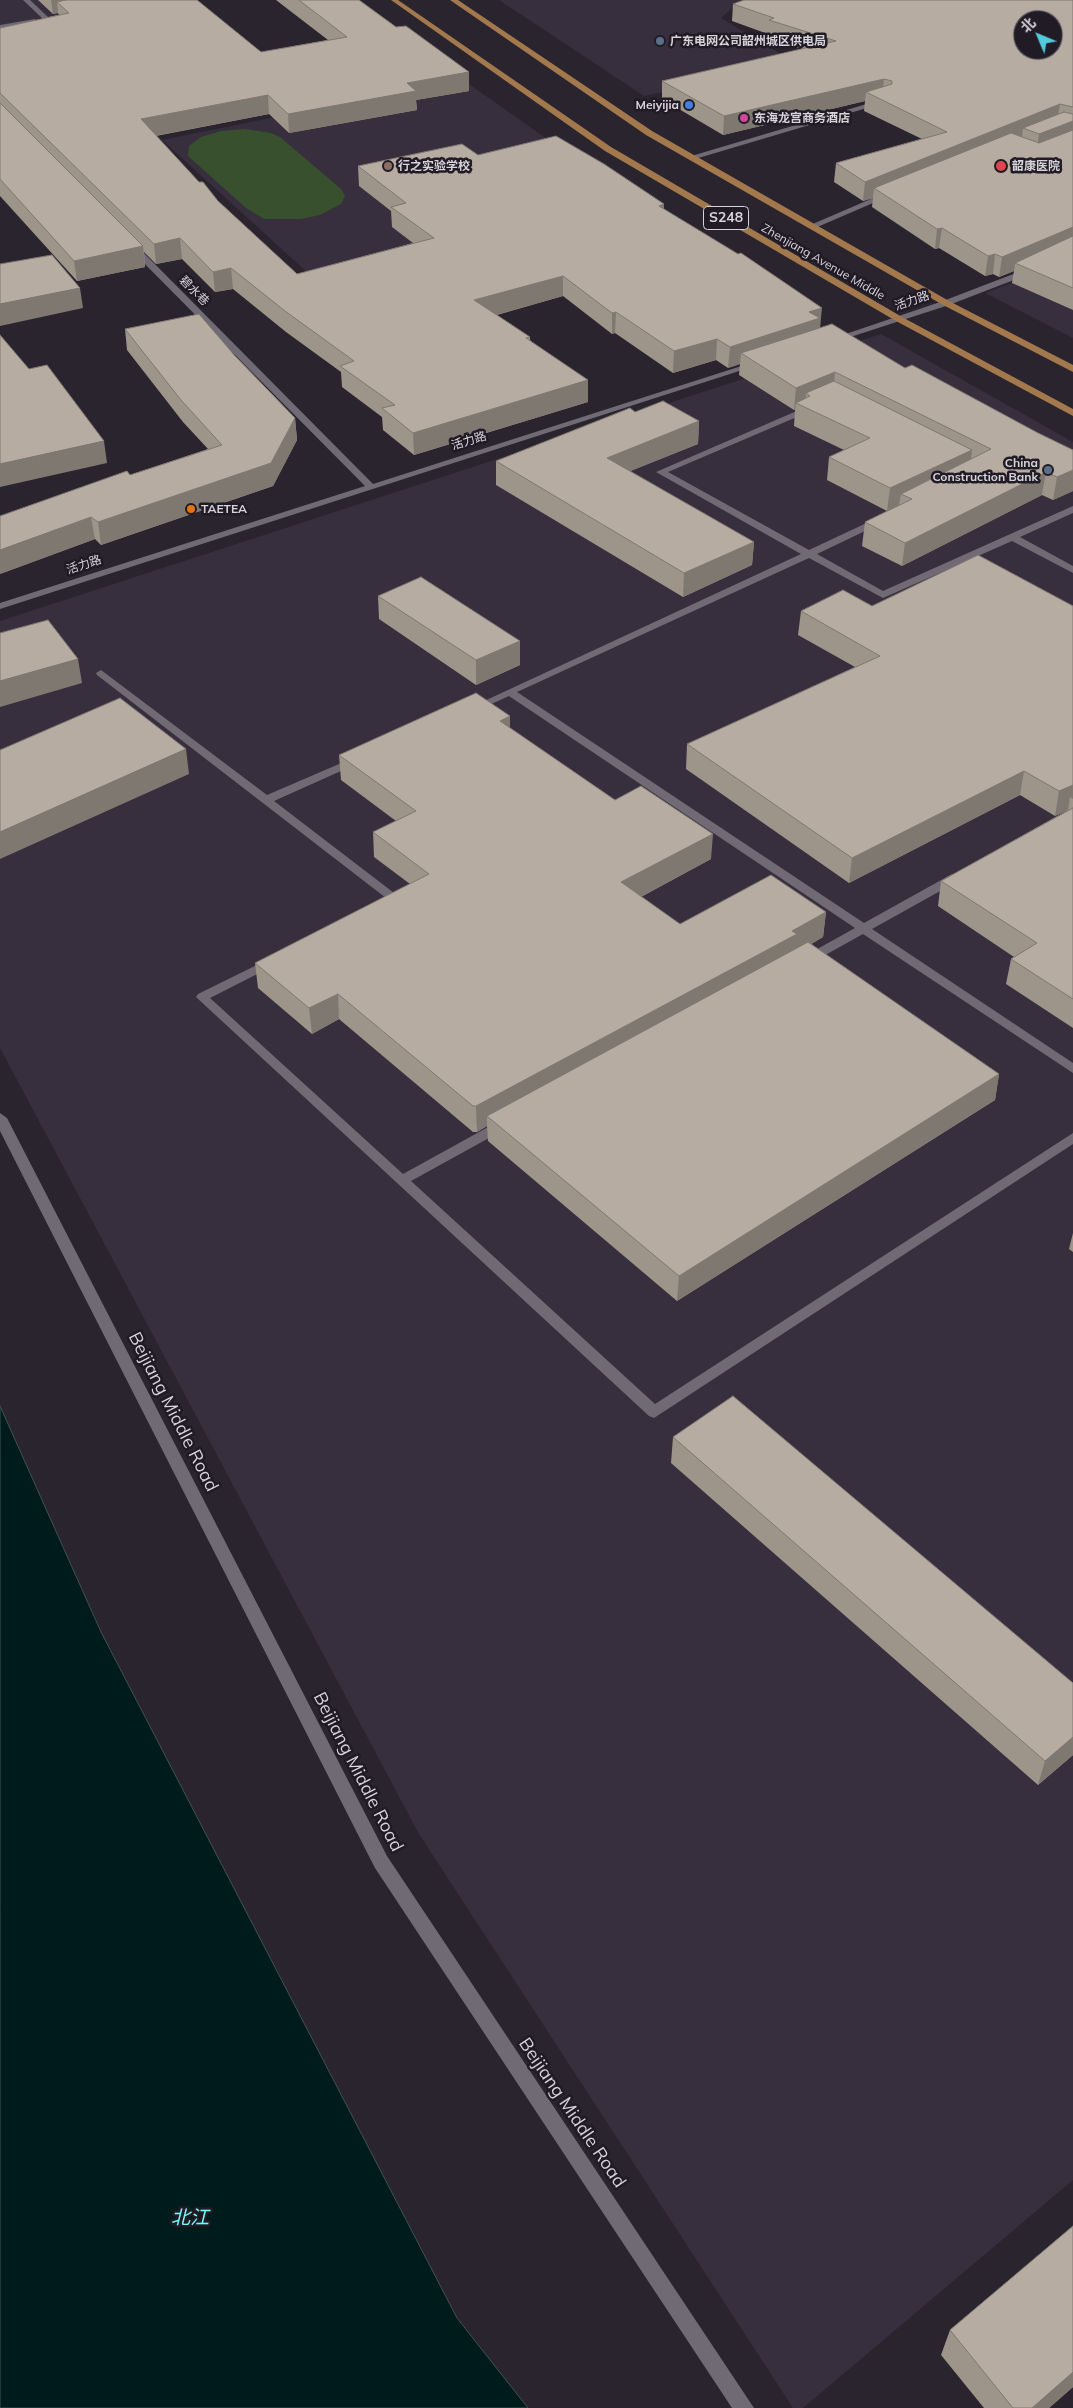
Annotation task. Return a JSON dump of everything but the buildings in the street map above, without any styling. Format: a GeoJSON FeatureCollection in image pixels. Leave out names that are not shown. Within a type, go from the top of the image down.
{"type":"FeatureCollection","features":[{"type":"Feature","properties":{"kind":"main road","name":"Zhenjiang Avenue Middle"},"geometry":{"type":"LineString","coordinates":[[394,0],[608,149],[899,319],[1073,413]]}},
{"type":"Feature","properties":{"kind":"main road","name":"Zhenjiang Avenue Middle"},"geometry":{"type":"LineString","coordinates":[[453,0],[649,133],[946,303],[1073,369]]}},
{"type":"Feature","properties":{"kind":"street"},"geometry":{"type":"LineString","coordinates":[[26,0],[46,19]]}},
{"type":"Feature","properties":{"kind":"street"},"geometry":{"type":"LineString","coordinates":[[0,27],[73,14]]}},
{"type":"Feature","properties":{"kind":"street"},"geometry":{"type":"LineString","coordinates":[[692,157],[886,101]]}},
{"type":"Feature","properties":{"kind":"street"},"geometry":{"type":"LineString","coordinates":[[812,226],[902,189]]}},
{"type":"Feature","properties":{"kind":"street","name":"碧水巷"},"geometry":{"type":"LineString","coordinates":[[126,240],[370,486]]}},
{"type":"Feature","properties":{"kind":"street","name":"活力路"},"geometry":{"type":"LineString","coordinates":[[820,344],[946,303],[1041,265]]}},
{"type":"Feature","properties":{"kind":"street","name":"活力路"},"geometry":{"type":"LineString","coordinates":[[0,606],[370,486],[764,362]]}},
{"type":"Feature","properties":{"kind":"street"},"geometry":{"type":"LineString","coordinates":[[465,712],[810,554],[981,473],[832,399],[661,472],[810,554],[883,595],[1073,508]]}},
{"type":"Feature","properties":{"kind":"street"},"geometry":{"type":"LineString","coordinates":[[1012,537],[1073,570]]}},
{"type":"Feature","properties":{"kind":"street"},"geometry":{"type":"LineString","coordinates":[[101,673],[394,899],[368,912]]}},
{"type":"Feature","properties":{"kind":"street"},"geometry":{"type":"LineString","coordinates":[[510,692],[1073,1069]]}},
{"type":"Feature","properties":{"kind":"street"},"geometry":{"type":"LineString","coordinates":[[266,800],[366,756]]}},
{"type":"Feature","properties":{"kind":"street"},"geometry":{"type":"LineString","coordinates":[[794,967],[964,872]]}},
{"type":"Feature","properties":{"kind":"street"},"geometry":{"type":"LineString","coordinates":[[280,957],[202,997],[654,1412],[1073,1138]]}},
{"type":"Feature","properties":{"kind":"street","name":"Beijiang Middle Road"},"geometry":{"type":"LineString","coordinates":[[0,1118],[381,1862],[744,2408]]}},
{"type":"Feature","properties":{"kind":"street"},"geometry":{"type":"LineString","coordinates":[[402,1180],[515,1118]]}},
{"type":"Feature","properties":{"kind":"shaded area"},"geometry":{"type":"Polygon","coordinates":[[[0,0],[184,0],[0,33],[0,0]]]}},
{"type":"Feature","properties":{"kind":"shaded area","name":"广东电网公司韶州城区供电局"},"geometry":{"type":"Polygon","coordinates":[[[499,0],[741,0],[721,18],[798,64],[644,96],[499,0]]]}},
{"type":"Feature","properties":{"kind":"shaded area","name":"行之实验学校"},"geometry":{"type":"Polygon","coordinates":[[[462,79],[622,192],[309,274],[162,140],[462,79]]]}},
{"type":"Feature","properties":{"kind":"shaded area"},"geometry":{"type":"Polygon","coordinates":[[[1073,254],[1073,338],[985,293],[1033,275],[1073,254]]]}},
{"type":"Feature","properties":{"kind":"shaded area"},"geometry":{"type":"Polygon","coordinates":[[[881,334],[1073,442],[1073,2180],[803,2408],[793,2408],[419,1834],[0,1048],[0,621],[881,334]]]}},
{"type":"Feature","properties":{"kind":"green space"},"geometry":{"type":"Polygon","coordinates":[[[245,129],[271,133],[280,137],[341,189],[345,196],[341,204],[320,215],[301,219],[264,219],[246,208],[188,156],[189,146],[201,137],[221,131],[245,129]]]}},
{"type":"Feature","properties":{"kind":"water","name":"北江"},"geometry":{"type":"Polygon","coordinates":[[[0,1406],[101,1632],[457,2318],[528,2408],[0,2408],[0,1406]]]}},
{"type":"Feature","properties":{"kind":"place","name":"广东电网公司韶州城区供电局"},"geometry":{"type":"Point","coordinates":[660,41]}},
{"type":"Feature","properties":{"kind":"place","name":"Meiyijia"},"geometry":{"type":"Point","coordinates":[689,105]}},
{"type":"Feature","properties":{"kind":"place","name":"东海龙宫商务酒店"},"geometry":{"type":"Point","coordinates":[744,118]}},
{"type":"Feature","properties":{"kind":"place","name":"行之实验学校"},"geometry":{"type":"Point","coordinates":[388,166]}},
{"type":"Feature","properties":{"kind":"place","name":"韶康医院"},"geometry":{"type":"Point","coordinates":[1001,166]}},
{"type":"Feature","properties":{"kind":"place","name":"China Construction Bank"},"geometry":{"type":"Point","coordinates":[1048,470]}},
{"type":"Feature","properties":{"kind":"place","name":"TAETEA"},"geometry":{"type":"Point","coordinates":[191,509]}}]}
